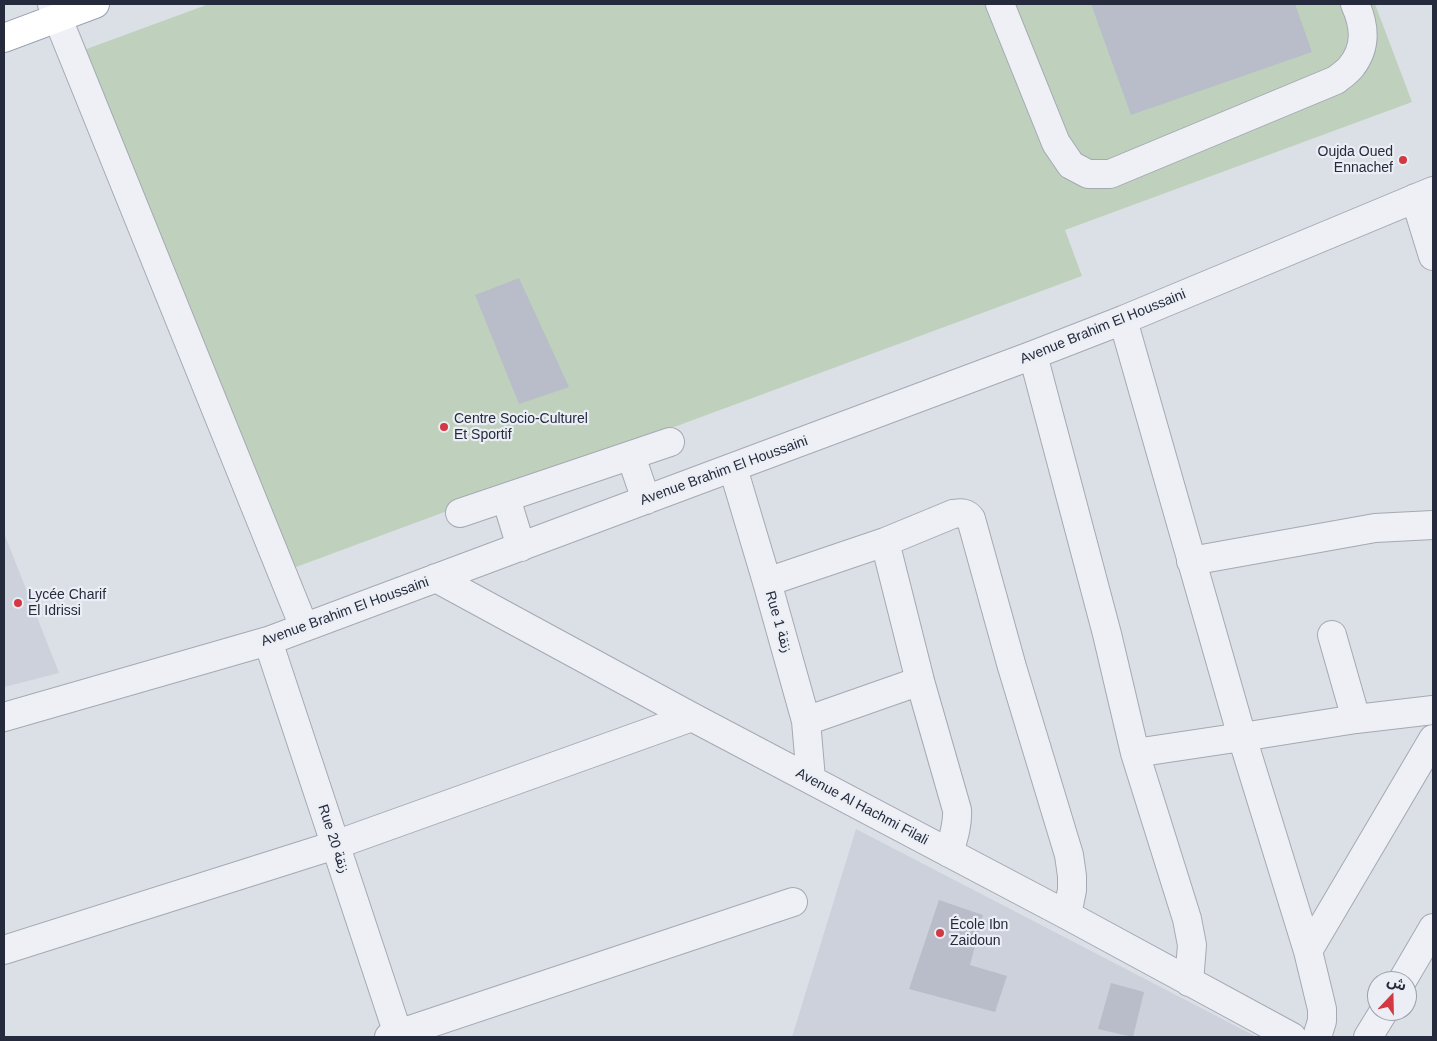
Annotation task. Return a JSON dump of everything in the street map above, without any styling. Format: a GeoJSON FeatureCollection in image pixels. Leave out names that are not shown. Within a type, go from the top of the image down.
{"type":"FeatureCollection","features":[{"type":"Feature","properties":{"kind":"main road"},"geometry":{"type":"LineString","coordinates":[[4,38],[55,11],[95,4]]}},
{"type":"Feature","properties":{"kind":"street"},"geometry":{"type":"LineString","coordinates":[[1000,4],[1056,143],[1071,165],[1088,174],[1110,174],[1336,80],[1350,68],[1360,53],[1364,35],[1361,17],[1356,4]]}},
{"type":"Feature","properties":{"kind":"street"},"geometry":{"type":"LineString","coordinates":[[55,11],[304,627]]}},
{"type":"Feature","properties":{"kind":"street"},"geometry":{"type":"LineString","coordinates":[[1424,194],[1433,256]]}},
{"type":"Feature","properties":{"kind":"street","name":"Avenue Brahim El Houssaini"},"geometry":{"type":"LineString","coordinates":[[4,717],[268,641],[1033,355],[1123,320],[1424,194]]}},
{"type":"Feature","properties":{"kind":"street"},"geometry":{"type":"LineString","coordinates":[[1123,320],[1242,738],[1308,951],[1322,1008],[1322,1021],[1317,1037]]}},
{"type":"Feature","properties":{"kind":"street"},"geometry":{"type":"LineString","coordinates":[[1033,355],[1107,634],[1135,753],[1187,919],[1192,945],[1189,982]]}},
{"type":"Feature","properties":{"kind":"street"},"geometry":{"type":"LineString","coordinates":[[460,514],[670,442]]}},
{"type":"Feature","properties":{"kind":"street"},"geometry":{"type":"LineString","coordinates":[[631,456],[646,500]]}},
{"type":"Feature","properties":{"kind":"street","name":"Rue 1 زنقة"},"geometry":{"type":"LineString","coordinates":[[733,468],[806,721],[811,779]]}},
{"type":"Feature","properties":{"kind":"street"},"geometry":{"type":"LineString","coordinates":[[506,498],[521,546]]}},
{"type":"Feature","properties":{"kind":"street"},"geometry":{"type":"LineString","coordinates":[[767,582],[885,542],[953,514],[965,514],[972,519],[1012,667],[1069,855],[1072,890],[1067,915]]}},
{"type":"Feature","properties":{"kind":"street"},"geometry":{"type":"LineString","coordinates":[[1191,561],[1375,528],[1433,525]]}},
{"type":"Feature","properties":{"kind":"street"},"geometry":{"type":"LineString","coordinates":[[885,542],[920,681],[957,810],[957,824],[949,853]]}},
{"type":"Feature","properties":{"kind":"street","name":"Avenue Al Hachmi Filali"},"geometry":{"type":"LineString","coordinates":[[436,578],[692,717],[1067,915],[1288,1036]]}},
{"type":"Feature","properties":{"kind":"street"},"geometry":{"type":"LineString","coordinates":[[1332,635],[1356,719]]}},
{"type":"Feature","properties":{"kind":"street","name":"Rue 20 زنقة"},"geometry":{"type":"LineString","coordinates":[[268,641],[395,1036]]}},
{"type":"Feature","properties":{"kind":"street"},"geometry":{"type":"LineString","coordinates":[[806,721],[920,681]]}},
{"type":"Feature","properties":{"kind":"street"},"geometry":{"type":"LineString","coordinates":[[1135,753],[1356,719],[1433,710]]}},
{"type":"Feature","properties":{"kind":"street"},"geometry":{"type":"LineString","coordinates":[[4,950],[335,845],[692,717]]}},
{"type":"Feature","properties":{"kind":"street"},"geometry":{"type":"LineString","coordinates":[[1308,951],[1433,739]]}},
{"type":"Feature","properties":{"kind":"street"},"geometry":{"type":"LineString","coordinates":[[395,1036],[793,902]]}},
{"type":"Feature","properties":{"kind":"street"},"geometry":{"type":"LineString","coordinates":[[1408,971],[1433,928]]}},
{"type":"Feature","properties":{"kind":"street"},"geometry":{"type":"LineString","coordinates":[[1368,1037],[1378,1021]]}},
{"type":"Feature","properties":{"kind":"shaded area","name":"Lycée Charif El Idrissi"},"geometry":{"type":"Polygon","coordinates":[[[4,533],[59,673],[4,687],[4,533]]]}},
{"type":"Feature","properties":{"kind":"shaded area","name":"École Ibn Zaidoun"},"geometry":{"type":"Polygon","coordinates":[[[856,829],[1257,1037],[792,1037],[856,829]]]}},
{"type":"Feature","properties":{"kind":"green space","name":"Centre Socio-Culturel Et Sportif"},"geometry":{"type":"Polygon","coordinates":[[[209,4],[1375,4],[1412,102],[1065,230],[1082,276],[269,577],[73,54],[209,4]]]}},
{"type":"Feature","properties":{"kind":"building"},"geometry":{"type":"Polygon","coordinates":[[[1091,4],[1295,4],[1312,52],[1131,115],[1091,4]]]}},
{"type":"Feature","properties":{"kind":"building"},"geometry":{"type":"Polygon","coordinates":[[[519,278],[569,387],[519,404],[475,295],[519,278]]]}},
{"type":"Feature","properties":{"kind":"building"},"geometry":{"type":"Polygon","coordinates":[[[939,900],[983,915],[970,965],[1007,976],[995,1012],[909,989],[939,900]]]}},
{"type":"Feature","properties":{"kind":"building"},"geometry":{"type":"Polygon","coordinates":[[[1111,983],[1144,992],[1133,1037],[1098,1029],[1111,983]]]}},
{"type":"Feature","properties":{"kind":"place","name":"Oujda Oued Ennachef"},"geometry":{"type":"Point","coordinates":[1403,160]}},
{"type":"Feature","properties":{"kind":"place","name":"Centre Socio-Culturel Et Sportif"},"geometry":{"type":"Point","coordinates":[444,427]}},
{"type":"Feature","properties":{"kind":"place","name":"Lycée Charif El Idrissi"},"geometry":{"type":"Point","coordinates":[18,603]}},
{"type":"Feature","properties":{"kind":"place","name":"École Ibn Zaidoun"},"geometry":{"type":"Point","coordinates":[940,933]}}]}
